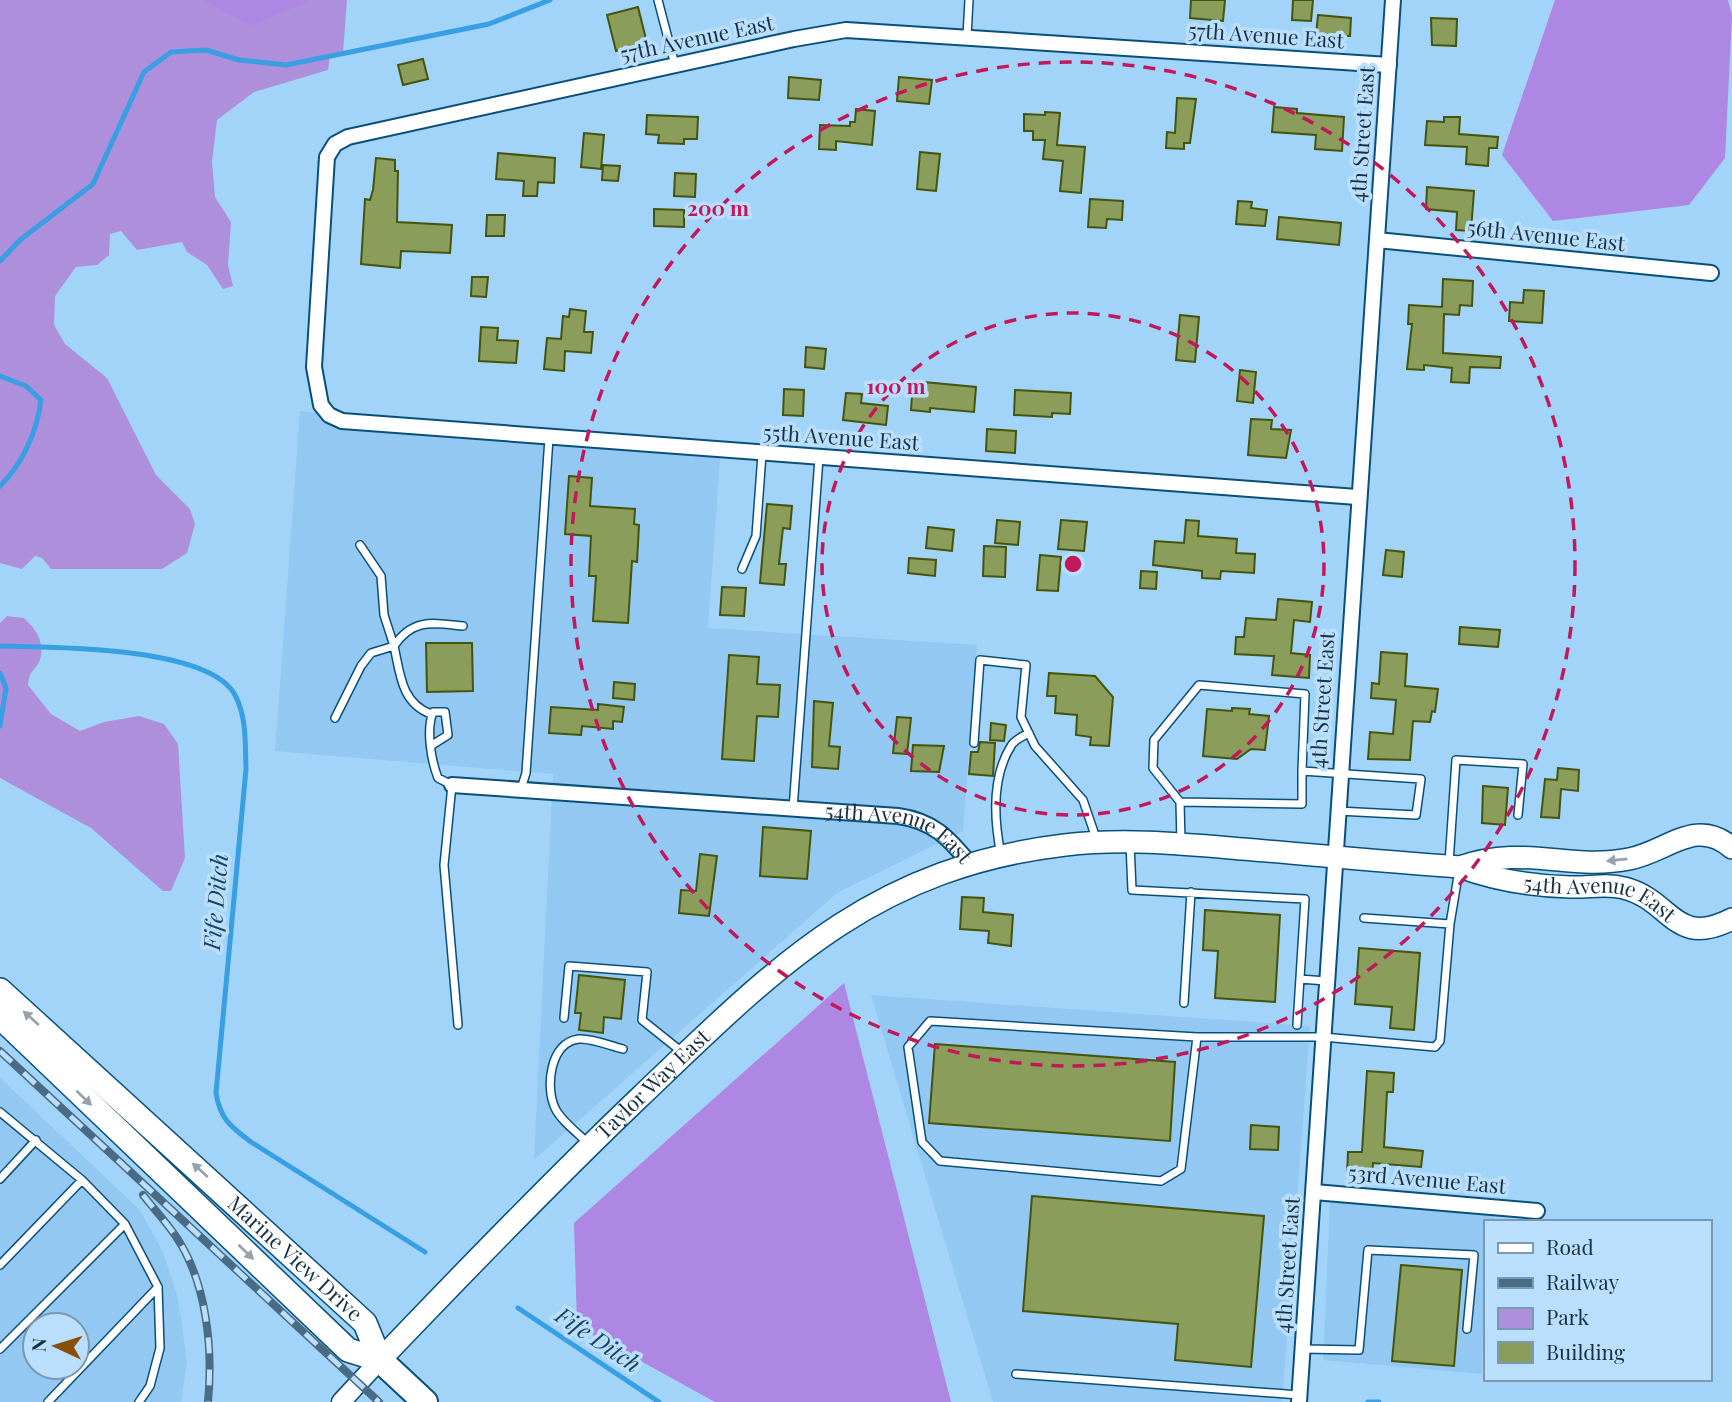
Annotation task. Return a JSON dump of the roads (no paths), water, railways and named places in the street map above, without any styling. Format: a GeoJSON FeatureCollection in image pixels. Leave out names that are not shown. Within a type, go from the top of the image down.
{"type":"FeatureCollection","features":[{"type":"Feature","properties":{"kind":"highway"},"geometry":{"type":"LineString","coordinates":[[380,1360],[425,1402]]}},
{"type":"Feature","properties":{"kind":"main road","name":"54th Avenue East"},"geometry":{"type":"LineString","coordinates":[[1454,867],[1509,855],[1616,861],[1646,855],[1681,837],[1699,833],[1717,837],[1732,848]]}},
{"type":"Feature","properties":{"kind":"main road","name":"54th Avenue East"},"geometry":{"type":"LineString","coordinates":[[970,864],[1002,856],[1098,842],[1181,844],[1454,867],[1511,882],[1568,887],[1622,887],[1644,896],[1670,919],[1688,928],[1706,929],[1732,919]]}},
{"type":"Feature","properties":{"kind":"main road","name":"Taylor Way East"},"geometry":{"type":"LineString","coordinates":[[380,1360],[590,1145],[777,968],[825,933],[900,891],[970,864]]}},
{"type":"Feature","properties":{"kind":"main road","name":"Marine View Drive"},"geometry":{"type":"LineString","coordinates":[[0,990],[365,1323],[380,1360]]}},
{"type":"Feature","properties":{"kind":"main road","name":"Marine View Drive"},"geometry":{"type":"LineString","coordinates":[[0,1017],[348,1350],[380,1360]]}},
{"type":"Feature","properties":{"kind":"street","name":"4th Street East"},"geometry":{"type":"LineString","coordinates":[[1299,1399],[1392,0]]}},
{"type":"Feature","properties":{"kind":"street","name":"57th Avenue East"},"geometry":{"type":"LineString","coordinates":[[325,411],[316,393],[314,367],[327,156],[335,144],[348,137],[846,30],[1389,65]]}},
{"type":"Feature","properties":{"kind":"street","name":"56th Avenue East"},"geometry":{"type":"LineString","coordinates":[[1377,240],[1711,273]]}},
{"type":"Feature","properties":{"kind":"street","name":"55th Avenue East"},"geometry":{"type":"LineString","coordinates":[[325,411],[335,419],[359,424],[1357,497]]}},
{"type":"Feature","properties":{"kind":"street","name":"54th Avenue East"},"geometry":{"type":"LineString","coordinates":[[452,785],[898,816],[927,822],[948,837],[970,864]]}},
{"type":"Feature","properties":{"kind":"street","name":"53rd Avenue East"},"geometry":{"type":"LineString","coordinates":[[1314,1192],[1537,1210]]}},
{"type":"Feature","properties":{"kind":"street"},"geometry":{"type":"LineString","coordinates":[[341,1402],[380,1360]]}},
{"type":"Feature","properties":{"kind":"lane"},"geometry":{"type":"LineString","coordinates":[[658,0],[675,65]]}},
{"type":"Feature","properties":{"kind":"lane"},"geometry":{"type":"LineString","coordinates":[[967,36],[969,0]]}},
{"type":"Feature","properties":{"kind":"lane"},"geometry":{"type":"LineString","coordinates":[[521,790],[526,773],[549,438]]}},
{"type":"Feature","properties":{"kind":"lane"},"geometry":{"type":"LineString","coordinates":[[742,569],[756,536],[762,454]]}},
{"type":"Feature","properties":{"kind":"lane"},"geometry":{"type":"LineString","coordinates":[[793,809],[819,457]]}},
{"type":"Feature","properties":{"kind":"lane"},"geometry":{"type":"LineString","coordinates":[[360,545],[381,576],[384,615],[404,690],[418,709],[431,714],[448,714],[446,738],[432,745]]}},
{"type":"Feature","properties":{"kind":"lane"},"geometry":{"type":"LineString","coordinates":[[335,718],[361,666],[371,653],[394,646],[404,631],[416,626],[463,626]]}},
{"type":"Feature","properties":{"kind":"lane"},"geometry":{"type":"LineString","coordinates":[[974,743],[980,660],[1026,664],[1021,717],[1035,746],[1083,800],[1098,842]]}},
{"type":"Feature","properties":{"kind":"lane"},"geometry":{"type":"LineString","coordinates":[[1180,802],[1302,804],[1305,694],[1199,685],[1154,740],[1153,768],[1180,802],[1181,844]]}},
{"type":"Feature","properties":{"kind":"lane"},"geometry":{"type":"LineString","coordinates":[[431,714],[432,745],[438,778],[452,785],[444,865],[458,1025]]}},
{"type":"Feature","properties":{"kind":"lane"},"geometry":{"type":"LineString","coordinates":[[1002,856],[996,829],[995,798],[1012,744],[1029,733]]}},
{"type":"Feature","properties":{"kind":"lane"},"geometry":{"type":"LineString","coordinates":[[1197,1037],[1181,1169],[1161,1181],[940,1161],[922,1142],[908,1047],[929,1021],[1197,1037],[1322,1037],[1435,1047],[1440,1041],[1454,867],[1455,760],[1523,764],[1518,815]]}},
{"type":"Feature","properties":{"kind":"lane"},"geometry":{"type":"LineString","coordinates":[[1302,771],[1340,776],[1421,779],[1416,815],[1337,811]]}},
{"type":"Feature","properties":{"kind":"lane"},"geometry":{"type":"LineString","coordinates":[[1130,841],[1132,890],[1304,899],[1297,1025]]}},
{"type":"Feature","properties":{"kind":"lane"},"geometry":{"type":"LineString","coordinates":[[1184,1003],[1191,892]]}},
{"type":"Feature","properties":{"kind":"lane"},"geometry":{"type":"LineString","coordinates":[[1364,918],[1450,924]]}},
{"type":"Feature","properties":{"kind":"lane"},"geometry":{"type":"LineString","coordinates":[[564,1018],[569,966],[647,972],[642,1020],[685,1054]]}},
{"type":"Feature","properties":{"kind":"lane"},"geometry":{"type":"LineString","coordinates":[[1300,979],[1326,981]]}},
{"type":"Feature","properties":{"kind":"lane"},"geometry":{"type":"LineString","coordinates":[[590,1145],[555,1109],[550,1084],[554,1061],[565,1044],[580,1039],[623,1049]]}},
{"type":"Feature","properties":{"kind":"lane"},"geometry":{"type":"LineString","coordinates":[[0,1111],[82,1180],[125,1224],[158,1287],[160,1348],[149,1386],[139,1402]]}},
{"type":"Feature","properties":{"kind":"lane"},"geometry":{"type":"LineString","coordinates":[[0,1179],[36,1140]]}},
{"type":"Feature","properties":{"kind":"lane"},"geometry":{"type":"LineString","coordinates":[[0,1265],[82,1180]]}},
{"type":"Feature","properties":{"kind":"lane"},"geometry":{"type":"LineString","coordinates":[[0,1349],[125,1224]]}},
{"type":"Feature","properties":{"kind":"lane"},"geometry":{"type":"LineString","coordinates":[[1303,1349],[1359,1350],[1368,1250],[1474,1255],[1467,1329]]}},
{"type":"Feature","properties":{"kind":"lane"},"geometry":{"type":"LineString","coordinates":[[48,1402],[158,1287]]}},
{"type":"Feature","properties":{"kind":"lane"},"geometry":{"type":"LineString","coordinates":[[1016,1374],[1299,1399]]}},
{"type":"Feature","properties":{"kind":"waterway"},"geometry":{"type":"LineString","coordinates":[[0,261],[20,240],[93,184],[144,72],[171,52],[206,50],[239,60],[286,65],[489,24],[550,0]]}},
{"type":"Feature","properties":{"kind":"waterway"},"geometry":{"type":"LineString","coordinates":[[0,376],[26,386],[41,400],[28,446],[16,467],[0,486]]}},
{"type":"Feature","properties":{"kind":"waterway","name":"Fife Ditch"},"geometry":{"type":"LineString","coordinates":[[0,646],[90,649],[163,658],[194,667],[220,679],[235,695],[243,722],[246,769],[216,1093],[220,1110],[232,1127],[251,1142],[425,1252]]}},
{"type":"Feature","properties":{"kind":"waterway"},"geometry":{"type":"LineString","coordinates":[[0,673],[6,688],[0,726]]}},
{"type":"Feature","properties":{"kind":"waterway","name":"Fife Ditch"},"geometry":{"type":"LineString","coordinates":[[518,1308],[659,1402]]}},
{"type":"Feature","properties":{"kind":"waterway","name":"Fife Ditch"},"geometry":{"type":"LineString","coordinates":[[1368,1402],[1379,1402]]}},
{"type":"Feature","properties":{"kind":"railway"},"geometry":{"type":"LineString","coordinates":[[0,1051],[379,1402]]}},
{"type":"Feature","properties":{"kind":"railway"},"geometry":{"type":"LineString","coordinates":[[143,1195],[177,1238],[195,1276],[206,1317],[208,1402]]}}]}
